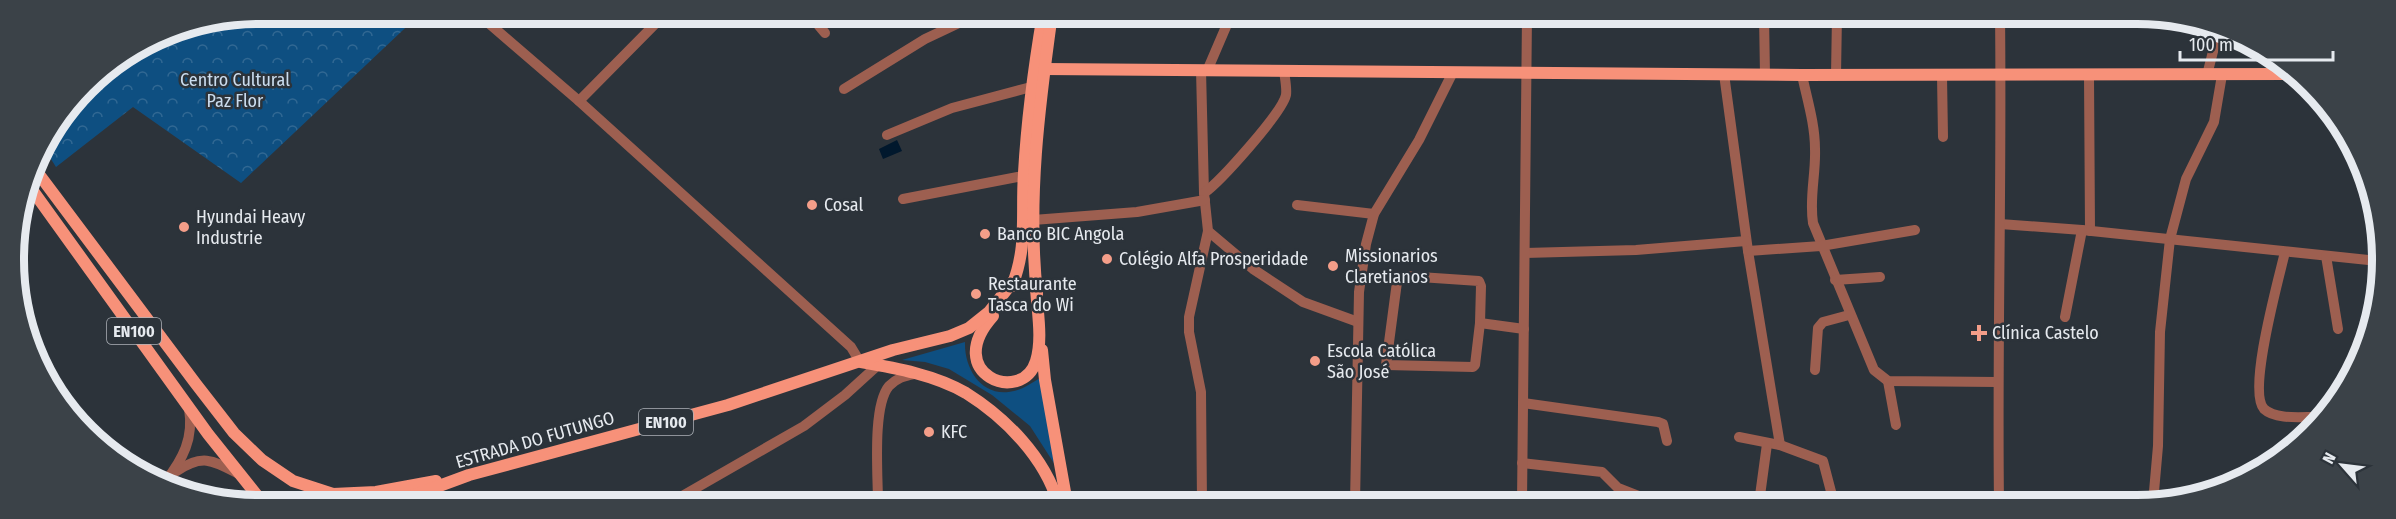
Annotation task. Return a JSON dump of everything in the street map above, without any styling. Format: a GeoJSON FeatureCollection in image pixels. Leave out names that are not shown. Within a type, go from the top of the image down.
{"type":"FeatureCollection","features":[{"type":"Feature","properties":{"kind":"main road"},"geometry":{"type":"LineString","coordinates":[[1041,24],[1031,87],[1023,176],[1023,242],[1020,264],[1007,297],[983,328],[975,344],[977,362],[981,370],[994,379],[1016,381],[1030,372],[1036,363],[1039,351],[1033,183],[1051,24]]}},
{"type":"Feature","properties":{"kind":"main road"},"geometry":{"type":"LineString","coordinates":[[1044,69],[1452,74],[1942,76],[2282,74]]}},
{"type":"Feature","properties":{"kind":"main road","name":"EN100"},"geometry":{"type":"LineString","coordinates":[[40,175],[234,434],[275,470],[293,481],[318,490],[343,494],[376,492],[469,475]]}},
{"type":"Feature","properties":{"kind":"main road","name":"EN100"},"geometry":{"type":"LineString","coordinates":[[34,192],[208,434],[257,495]]}},
{"type":"Feature","properties":{"kind":"main road","name":"ESTRADA DO FUTUNGO"},"geometry":{"type":"LineString","coordinates":[[415,495],[469,475],[728,405],[893,350],[950,336],[969,328],[989,312],[1015,279]]}},
{"type":"Feature","properties":{"kind":"main road"},"geometry":{"type":"LineString","coordinates":[[1036,287],[1045,380],[1066,495]]}},
{"type":"Feature","properties":{"kind":"main road","name":"ESTRADA DO FUTUNGO"},"geometry":{"type":"LineString","coordinates":[[860,362],[939,381],[965,393],[1009,428],[1029,448],[1054,495]]}},
{"type":"Feature","properties":{"kind":"street"},"geometry":{"type":"LineString","coordinates":[[490,24],[579,101],[851,347],[860,362]]}},
{"type":"Feature","properties":{"kind":"street"},"geometry":{"type":"LineString","coordinates":[[579,101],[655,24]]}},
{"type":"Feature","properties":{"kind":"street"},"geometry":{"type":"LineString","coordinates":[[817,24],[825,33]]}},
{"type":"Feature","properties":{"kind":"street"},"geometry":{"type":"LineString","coordinates":[[844,89],[926,39],[957,24]]}},
{"type":"Feature","properties":{"kind":"street"},"geometry":{"type":"LineString","coordinates":[[1202,495],[1201,392],[1189,332],[1189,317],[1208,231],[1204,197],[1204,71],[1227,24]]}},
{"type":"Feature","properties":{"kind":"street"},"geometry":{"type":"LineString","coordinates":[[1522,495],[1527,24]]}},
{"type":"Feature","properties":{"kind":"street"},"geometry":{"type":"LineString","coordinates":[[1764,24],[1765,75]]}},
{"type":"Feature","properties":{"kind":"street"},"geometry":{"type":"LineString","coordinates":[[1836,24],[1836,75]]}},
{"type":"Feature","properties":{"kind":"street"},"geometry":{"type":"LineString","coordinates":[[1999,495],[1997,382],[2000,24]]}},
{"type":"Feature","properties":{"kind":"street"},"geometry":{"type":"LineString","coordinates":[[2207,75],[2217,38]]}},
{"type":"Feature","properties":{"kind":"street"},"geometry":{"type":"LineString","coordinates":[[1034,220],[1137,212],[1204,197],[1278,109],[1286,93],[1284,71]]}},
{"type":"Feature","properties":{"kind":"street"},"geometry":{"type":"LineString","coordinates":[[1355,495],[1358,322],[1362,267],[1374,214],[1419,140],[1452,74]]}},
{"type":"Feature","properties":{"kind":"street"},"geometry":{"type":"LineString","coordinates":[[1724,74],[1747,246],[1780,446]]}},
{"type":"Feature","properties":{"kind":"street"},"geometry":{"type":"LineString","coordinates":[[1802,75],[1815,134],[1811,205],[1813,223],[1849,315],[1874,370],[1888,381],[1997,382]]}},
{"type":"Feature","properties":{"kind":"street"},"geometry":{"type":"LineString","coordinates":[[2066,317],[2086,230],[2089,75]]}},
{"type":"Feature","properties":{"kind":"street"},"geometry":{"type":"LineString","coordinates":[[2154,494],[2158,446],[2160,332],[2170,239],[2186,179],[2214,122],[2222,75]]}},
{"type":"Feature","properties":{"kind":"street"},"geometry":{"type":"LineString","coordinates":[[1942,76],[1943,137]]}},
{"type":"Feature","properties":{"kind":"street"},"geometry":{"type":"LineString","coordinates":[[887,135],[952,108],[1031,87]]}},
{"type":"Feature","properties":{"kind":"street"},"geometry":{"type":"LineString","coordinates":[[903,199],[1023,176]]}},
{"type":"Feature","properties":{"kind":"street"},"geometry":{"type":"LineString","coordinates":[[1297,205],[1374,214]]}},
{"type":"Feature","properties":{"kind":"street"},"geometry":{"type":"LineString","coordinates":[[2000,224],[2086,230],[2372,260]]}},
{"type":"Feature","properties":{"kind":"street"},"geometry":{"type":"LineString","coordinates":[[1525,253],[1821,246],[1915,230]]}},
{"type":"Feature","properties":{"kind":"street"},"geometry":{"type":"LineString","coordinates":[[1208,231],[1253,269],[1303,302],[1358,322]]}},
{"type":"Feature","properties":{"kind":"street"},"geometry":{"type":"LineString","coordinates":[[2285,252],[2260,361],[2260,401],[2264,409],[2275,415],[2312,417]]}},
{"type":"Feature","properties":{"kind":"street"},"geometry":{"type":"LineString","coordinates":[[2326,256],[2338,329]]}},
{"type":"Feature","properties":{"kind":"street"},"geometry":{"type":"LineString","coordinates":[[1405,276],[1479,281],[1481,286],[1480,323],[1473,367],[1388,365],[1385,363],[1396,282],[1399,278],[1405,276]]}},
{"type":"Feature","properties":{"kind":"street"},"geometry":{"type":"LineString","coordinates":[[1835,280],[1880,277]]}},
{"type":"Feature","properties":{"kind":"street"},"geometry":{"type":"LineString","coordinates":[[1815,370],[1818,328],[1823,322],[1849,315]]}},
{"type":"Feature","properties":{"kind":"street"},"geometry":{"type":"LineString","coordinates":[[1480,323],[1524,329]]}},
{"type":"Feature","properties":{"kind":"street"},"geometry":{"type":"LineString","coordinates":[[684,495],[804,426],[845,395],[878,365]]}},
{"type":"Feature","properties":{"kind":"street"},"geometry":{"type":"LineString","coordinates":[[878,495],[879,422],[882,400],[888,388],[898,378],[914,374]]}},
{"type":"Feature","properties":{"kind":"street"},"geometry":{"type":"LineString","coordinates":[[1888,381],[1896,425]]}},
{"type":"Feature","properties":{"kind":"street"},"geometry":{"type":"LineString","coordinates":[[1523,403],[1658,422],[1663,424],[1667,441]]}},
{"type":"Feature","properties":{"kind":"street"},"geometry":{"type":"LineString","coordinates":[[169,477],[181,460],[191,434],[189,405]]}},
{"type":"Feature","properties":{"kind":"street"},"geometry":{"type":"LineString","coordinates":[[1739,437],[1780,446],[1823,461],[1832,495]]}},
{"type":"Feature","properties":{"kind":"street"},"geometry":{"type":"LineString","coordinates":[[1760,495],[1767,444]]}},
{"type":"Feature","properties":{"kind":"street"},"geometry":{"type":"LineString","coordinates":[[169,477],[189,463],[203,459],[221,464],[242,476]]}},
{"type":"Feature","properties":{"kind":"street"},"geometry":{"type":"LineString","coordinates":[[1522,463],[1602,472],[1616,486],[1636,495]]}},
{"type":"Feature","properties":{"kind":"green space","name":"Centro Cultural Paz Flor"},"geometry":{"type":"Polygon","coordinates":[[[409,24],[241,183],[133,107],[56,167],[48,155],[82,104],[116,73],[155,48],[169,42],[199,32],[229,26],[409,24]]]}},
{"type":"Feature","properties":{"kind":"green space"},"geometry":{"type":"Polygon","coordinates":[[[965,342],[968,363],[972,372],[978,380],[993,391],[1014,391],[1040,378],[1057,468],[1030,426],[992,395],[949,369],[925,362],[902,360],[965,342]]]}},
{"type":"Feature","properties":{"kind":"shaded area"},"geometry":{"type":"Polygon","coordinates":[[[897,140],[902,151],[883,159],[879,149],[897,140]]]}},
{"type":"Feature","properties":{"kind":"place","name":"Cosal"},"geometry":{"type":"Point","coordinates":[812,205]}},
{"type":"Feature","properties":{"kind":"place","name":"Hyundai Heavy Industrie"},"geometry":{"type":"Point","coordinates":[184,227]}},
{"type":"Feature","properties":{"kind":"place","name":"Banco BIC Angola"},"geometry":{"type":"Point","coordinates":[985,234]}},
{"type":"Feature","properties":{"kind":"place","name":"Colégio Alfa Prosperidade"},"geometry":{"type":"Point","coordinates":[1107,259]}},
{"type":"Feature","properties":{"kind":"place","name":"Missionarios Claretianos"},"geometry":{"type":"Point","coordinates":[1333,266]}},
{"type":"Feature","properties":{"kind":"place","name":"Restaurante Tasca do Wi"},"geometry":{"type":"Point","coordinates":[976,294]}},
{"type":"Feature","properties":{"kind":"place","name":"Clínica Castelo"},"geometry":{"type":"Point","coordinates":[1979,333]}},
{"type":"Feature","properties":{"kind":"place","name":"Escola Católica São José"},"geometry":{"type":"Point","coordinates":[1315,361]}},
{"type":"Feature","properties":{"kind":"place","name":"KFC"},"geometry":{"type":"Point","coordinates":[929,432]}}]}
